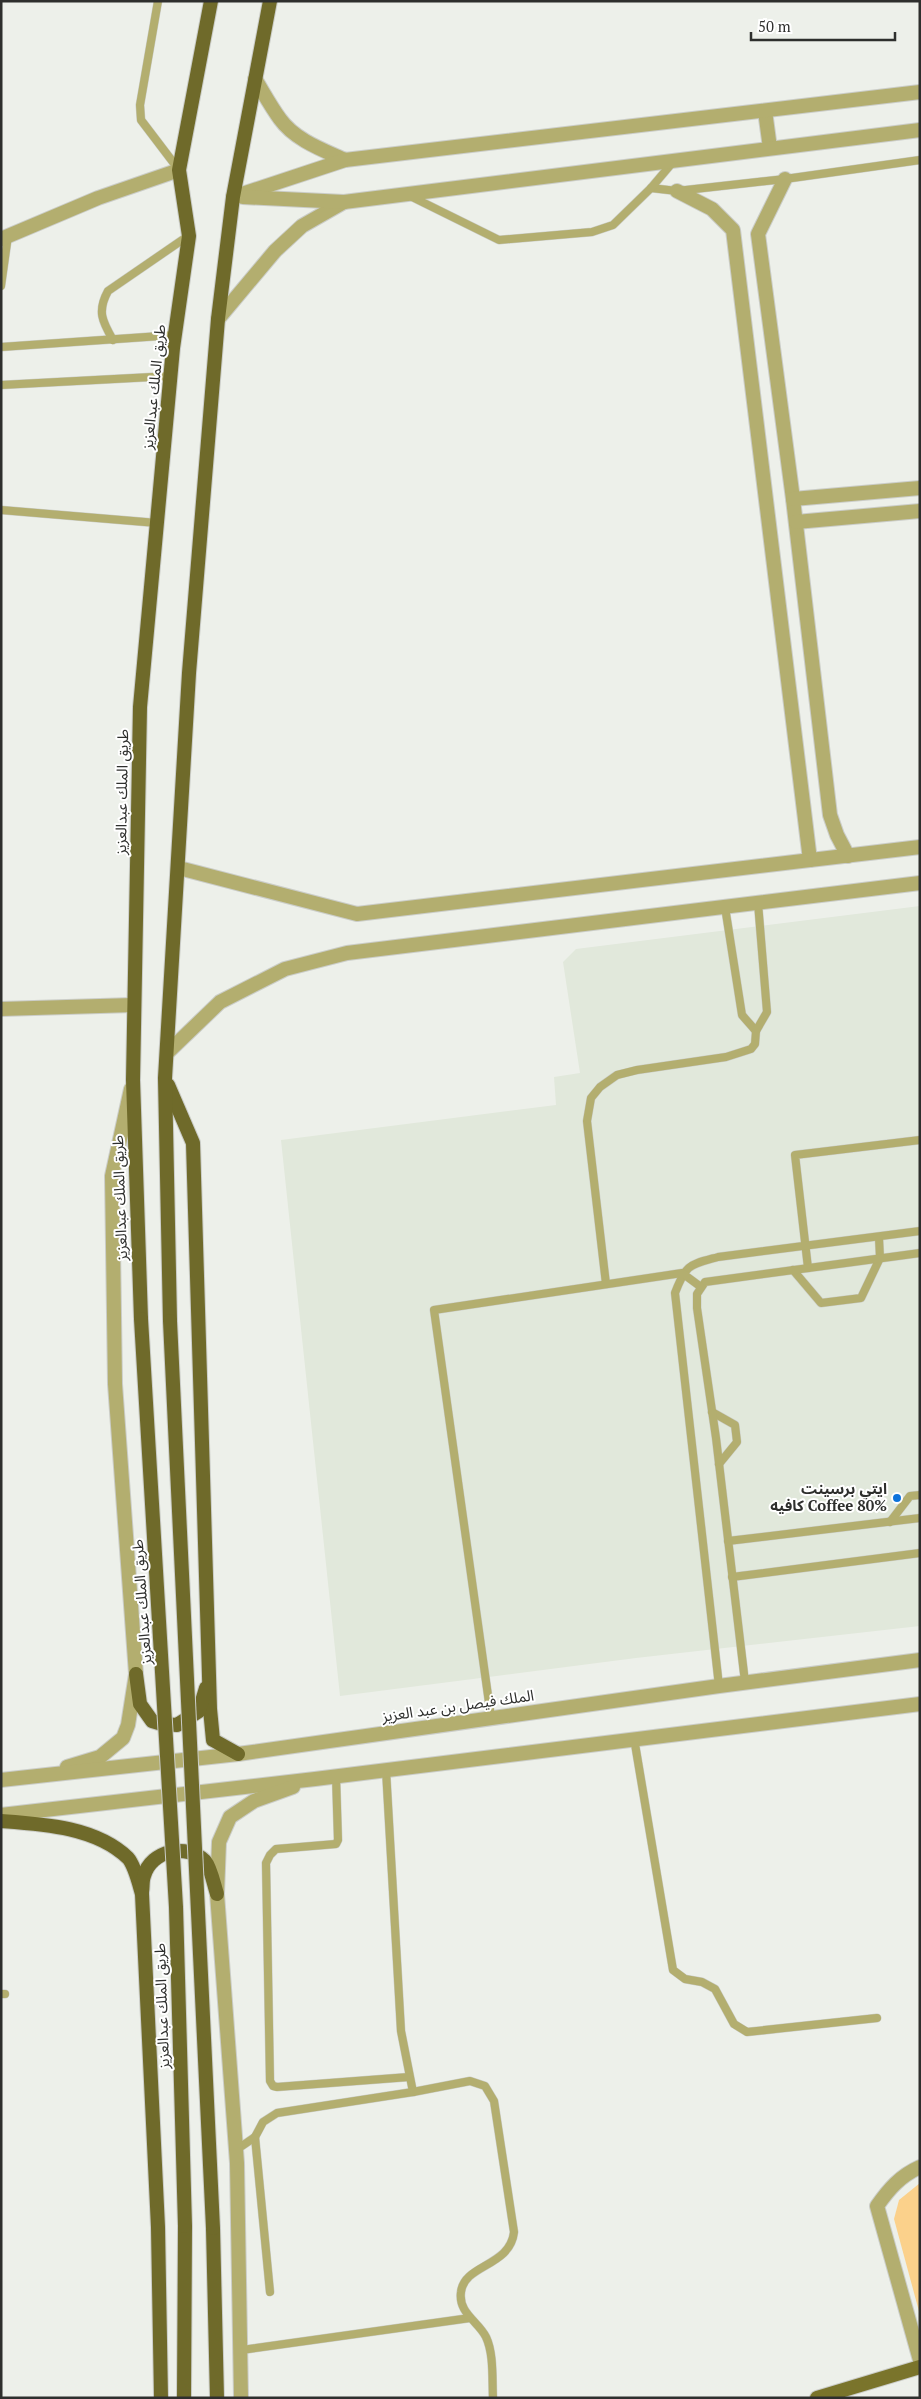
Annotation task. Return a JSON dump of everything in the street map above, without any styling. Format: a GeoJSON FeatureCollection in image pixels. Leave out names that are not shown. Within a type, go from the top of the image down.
{"type":"FeatureCollection","features":[{"type":"Feature","properties":{"kind":"highway","name":"طريق الملك عبدالعزيز"},"geometry":{"type":"LineString","coordinates":[[184,2398],[184,2226],[176,1907],[141,1319],[133,1080],[133,1005],[140,706],[175,335],[189,236],[179,170],[211,1]]}},
{"type":"Feature","properties":{"kind":"highway"},"geometry":{"type":"LineString","coordinates":[[217,2398],[213,2228],[170,1321],[165,1078],[179,868],[189,673],[218,320],[233,197],[270,1]]}},
{"type":"Feature","properties":{"kind":"highway"},"geometry":{"type":"LineString","coordinates":[[165,1078],[193,1142],[213,1740],[238,1754]]}},
{"type":"Feature","properties":{"kind":"highway"},"geometry":{"type":"LineString","coordinates":[[136,1674],[140,1704],[152,1721],[178,1725],[199,1711],[210,1675]]}},
{"type":"Feature","properties":{"kind":"highway"},"geometry":{"type":"LineString","coordinates":[[1,1821],[70,1829],[105,1842],[129,1859],[142,1894]]}},
{"type":"Feature","properties":{"kind":"highway"},"geometry":{"type":"LineString","coordinates":[[161,2398],[158,2227],[142,1894],[144,1876],[150,1863],[163,1853],[187,1851],[206,1862],[217,1894]]}},
{"type":"Feature","properties":{"kind":"main road"},"geometry":{"type":"LineString","coordinates":[[817,2398],[920,2367]]}},
{"type":"Feature","properties":{"kind":"street"},"geometry":{"type":"LineString","coordinates":[[256,79],[280,119],[290,130],[310,144],[346,160]]}},
{"type":"Feature","properties":{"kind":"street"},"geometry":{"type":"LineString","coordinates":[[233,197],[346,160],[920,92]]}},
{"type":"Feature","properties":{"kind":"street"},"geometry":{"type":"LineString","coordinates":[[765,111],[770,148]]}},
{"type":"Feature","properties":{"kind":"street"},"geometry":{"type":"LineString","coordinates":[[233,197],[344,202],[675,159],[920,130]]}},
{"type":"Feature","properties":{"kind":"street"},"geometry":{"type":"LineString","coordinates":[[5,238],[98,198],[179,170]]}},
{"type":"Feature","properties":{"kind":"street"},"geometry":{"type":"LineString","coordinates":[[784,179],[758,234],[796,522],[830,815],[837,835],[848,856]]}},
{"type":"Feature","properties":{"kind":"street"},"geometry":{"type":"LineString","coordinates":[[677,191],[712,209],[734,230],[810,860]]}},
{"type":"Feature","properties":{"kind":"street"},"geometry":{"type":"LineString","coordinates":[[218,320],[275,251],[302,226],[344,202]]}},
{"type":"Feature","properties":{"kind":"street"},"geometry":{"type":"LineString","coordinates":[[793,499],[920,488]]}},
{"type":"Feature","properties":{"kind":"street"},"geometry":{"type":"LineString","coordinates":[[796,522],[920,511]]}},
{"type":"Feature","properties":{"kind":"street"},"geometry":{"type":"LineString","coordinates":[[179,868],[357,914],[920,847]]}},
{"type":"Feature","properties":{"kind":"street"},"geometry":{"type":"LineString","coordinates":[[167,1053],[220,1002],[285,969],[347,953],[920,883]]}},
{"type":"Feature","properties":{"kind":"street"},"geometry":{"type":"LineString","coordinates":[[1,1009],[133,1005]]}},
{"type":"Feature","properties":{"kind":"street"},"geometry":{"type":"LineString","coordinates":[[27,1778],[100,1758],[123,1738],[128,1725],[136,1674],[115,1384],[112,1176],[133,1080]]}},
{"type":"Feature","properties":{"kind":"street","name":"الملك فيصل بن عبد العزيز"},"geometry":{"type":"LineString","coordinates":[[1,1780],[238,1754],[491,1717],[920,1660]]}},
{"type":"Feature","properties":{"kind":"street"},"geometry":{"type":"LineString","coordinates":[[1,1815],[314,1779],[634,1738],[919,1707]]}},
{"type":"Feature","properties":{"kind":"street"},"geometry":{"type":"LineString","coordinates":[[242,2398],[236,2150],[217,1894],[219,1842],[230,1817],[254,1801],[314,1779]]}},
{"type":"Feature","properties":{"kind":"street"},"geometry":{"type":"LineString","coordinates":[[920,2167],[907,2173],[891,2186],[877,2206],[920,2360]]}},
{"type":"Feature","properties":{"kind":"lane"},"geometry":{"type":"LineString","coordinates":[[158,1],[140,105],[141,120],[179,170]]}},
{"type":"Feature","properties":{"kind":"lane"},"geometry":{"type":"LineString","coordinates":[[407,194],[499,240],[592,232],[613,225],[652,188],[675,159]]}},
{"type":"Feature","properties":{"kind":"lane"},"geometry":{"type":"LineString","coordinates":[[652,188],[677,191],[784,179],[920,160]]}},
{"type":"Feature","properties":{"kind":"lane"},"geometry":{"type":"LineString","coordinates":[[113,340],[105,327],[101,314],[102,303],[108,291],[189,236]]}},
{"type":"Feature","properties":{"kind":"lane"},"geometry":{"type":"LineString","coordinates":[[1,286],[5,238]]}},
{"type":"Feature","properties":{"kind":"lane"},"geometry":{"type":"LineString","coordinates":[[1,347],[175,335]]}},
{"type":"Feature","properties":{"kind":"lane"},"geometry":{"type":"LineString","coordinates":[[1,385],[171,376]]}},
{"type":"Feature","properties":{"kind":"lane"},"geometry":{"type":"LineString","coordinates":[[1,510],[157,522]]}},
{"type":"Feature","properties":{"kind":"lane"},"geometry":{"type":"LineString","coordinates":[[606,1284],[587,1121],[591,1098],[600,1087],[617,1075],[746,1052],[755,1044],[756,1031],[767,1012],[758,903]]}},
{"type":"Feature","properties":{"kind":"lane"},"geometry":{"type":"LineString","coordinates":[[726,907],[742,1015],[756,1031]]}},
{"type":"Feature","properties":{"kind":"lane"},"geometry":{"type":"LineString","coordinates":[[808,1268],[795,1155],[920,1140]]}},
{"type":"Feature","properties":{"kind":"lane"},"geometry":{"type":"LineString","coordinates":[[719,1686],[675,1293],[682,1273],[692,1264],[718,1258],[806,1245],[879,1238],[920,1231]]}},
{"type":"Feature","properties":{"kind":"lane"},"geometry":{"type":"LineString","coordinates":[[792,1270],[821,1303],[861,1298],[880,1258],[879,1238]]}},
{"type":"Feature","properties":{"kind":"lane"},"geometry":{"type":"LineString","coordinates":[[745,1682],[719,1464],[697,1308],[697,1294],[705,1282],[920,1253]]}},
{"type":"Feature","properties":{"kind":"lane"},"geometry":{"type":"LineString","coordinates":[[491,1717],[434,1310],[682,1273],[701,1287]]}},
{"type":"Feature","properties":{"kind":"lane"},"geometry":{"type":"LineString","coordinates":[[712,1412],[735,1425],[737,1442],[719,1464]]}},
{"type":"Feature","properties":{"kind":"lane"},"geometry":{"type":"LineString","coordinates":[[890,1522],[910,1496],[920,1495]]}},
{"type":"Feature","properties":{"kind":"lane"},"geometry":{"type":"LineString","coordinates":[[728,1541],[920,1518]]}},
{"type":"Feature","properties":{"kind":"lane"},"geometry":{"type":"LineString","coordinates":[[732,1577],[920,1553]]}},
{"type":"Feature","properties":{"kind":"lane"},"geometry":{"type":"LineString","coordinates":[[634,1738],[673,1970],[685,1979],[702,1982],[715,1989],[734,2024],[747,2032],[877,2018]]}},
{"type":"Feature","properties":{"kind":"lane"},"geometry":{"type":"LineString","coordinates":[[386,1770],[401,2031],[413,2092]]}},
{"type":"Feature","properties":{"kind":"lane"},"geometry":{"type":"LineString","coordinates":[[336,1776],[338,1840],[336,1844],[276,1849],[266,1863],[270,2081],[273,2086],[277,2087],[409,2077]]}},
{"type":"Feature","properties":{"kind":"lane"},"geometry":{"type":"LineString","coordinates":[[236,2150],[255,2137],[263,2122],[277,2113],[413,2092],[470,2081],[485,2086],[494,2101],[514,2232],[513,2242],[509,2250],[498,2259],[480,2269],[464,2282],[460,2292],[465,2313],[481,2329],[489,2349],[493,2398]]}},
{"type":"Feature","properties":{"kind":"lane"},"geometry":{"type":"LineString","coordinates":[[255,2137],[270,2292]]}},
{"type":"Feature","properties":{"kind":"lane"},"geometry":{"type":"LineString","coordinates":[[242,2350],[470,2318]]}},
{"type":"Feature","properties":{"kind":"shaded area"},"geometry":{"type":"Polygon","coordinates":[[[920,906],[920,1626],[636,1658],[340,1696],[281,1140],[556,1105],[554,1077],[580,1073],[563,962],[576,949],[920,906]]]}},
{"type":"Feature","properties":{"kind":"shaded area"},"geometry":{"type":"Polygon","coordinates":[[[920,2183],[920,2315],[894,2219],[899,2200],[920,2183]]]}},
{"type":"Feature","properties":{"kind":"place","name":"ايتي برسينت كافيه Coffee 80%"},"geometry":{"type":"Point","coordinates":[897,1498]}}]}
